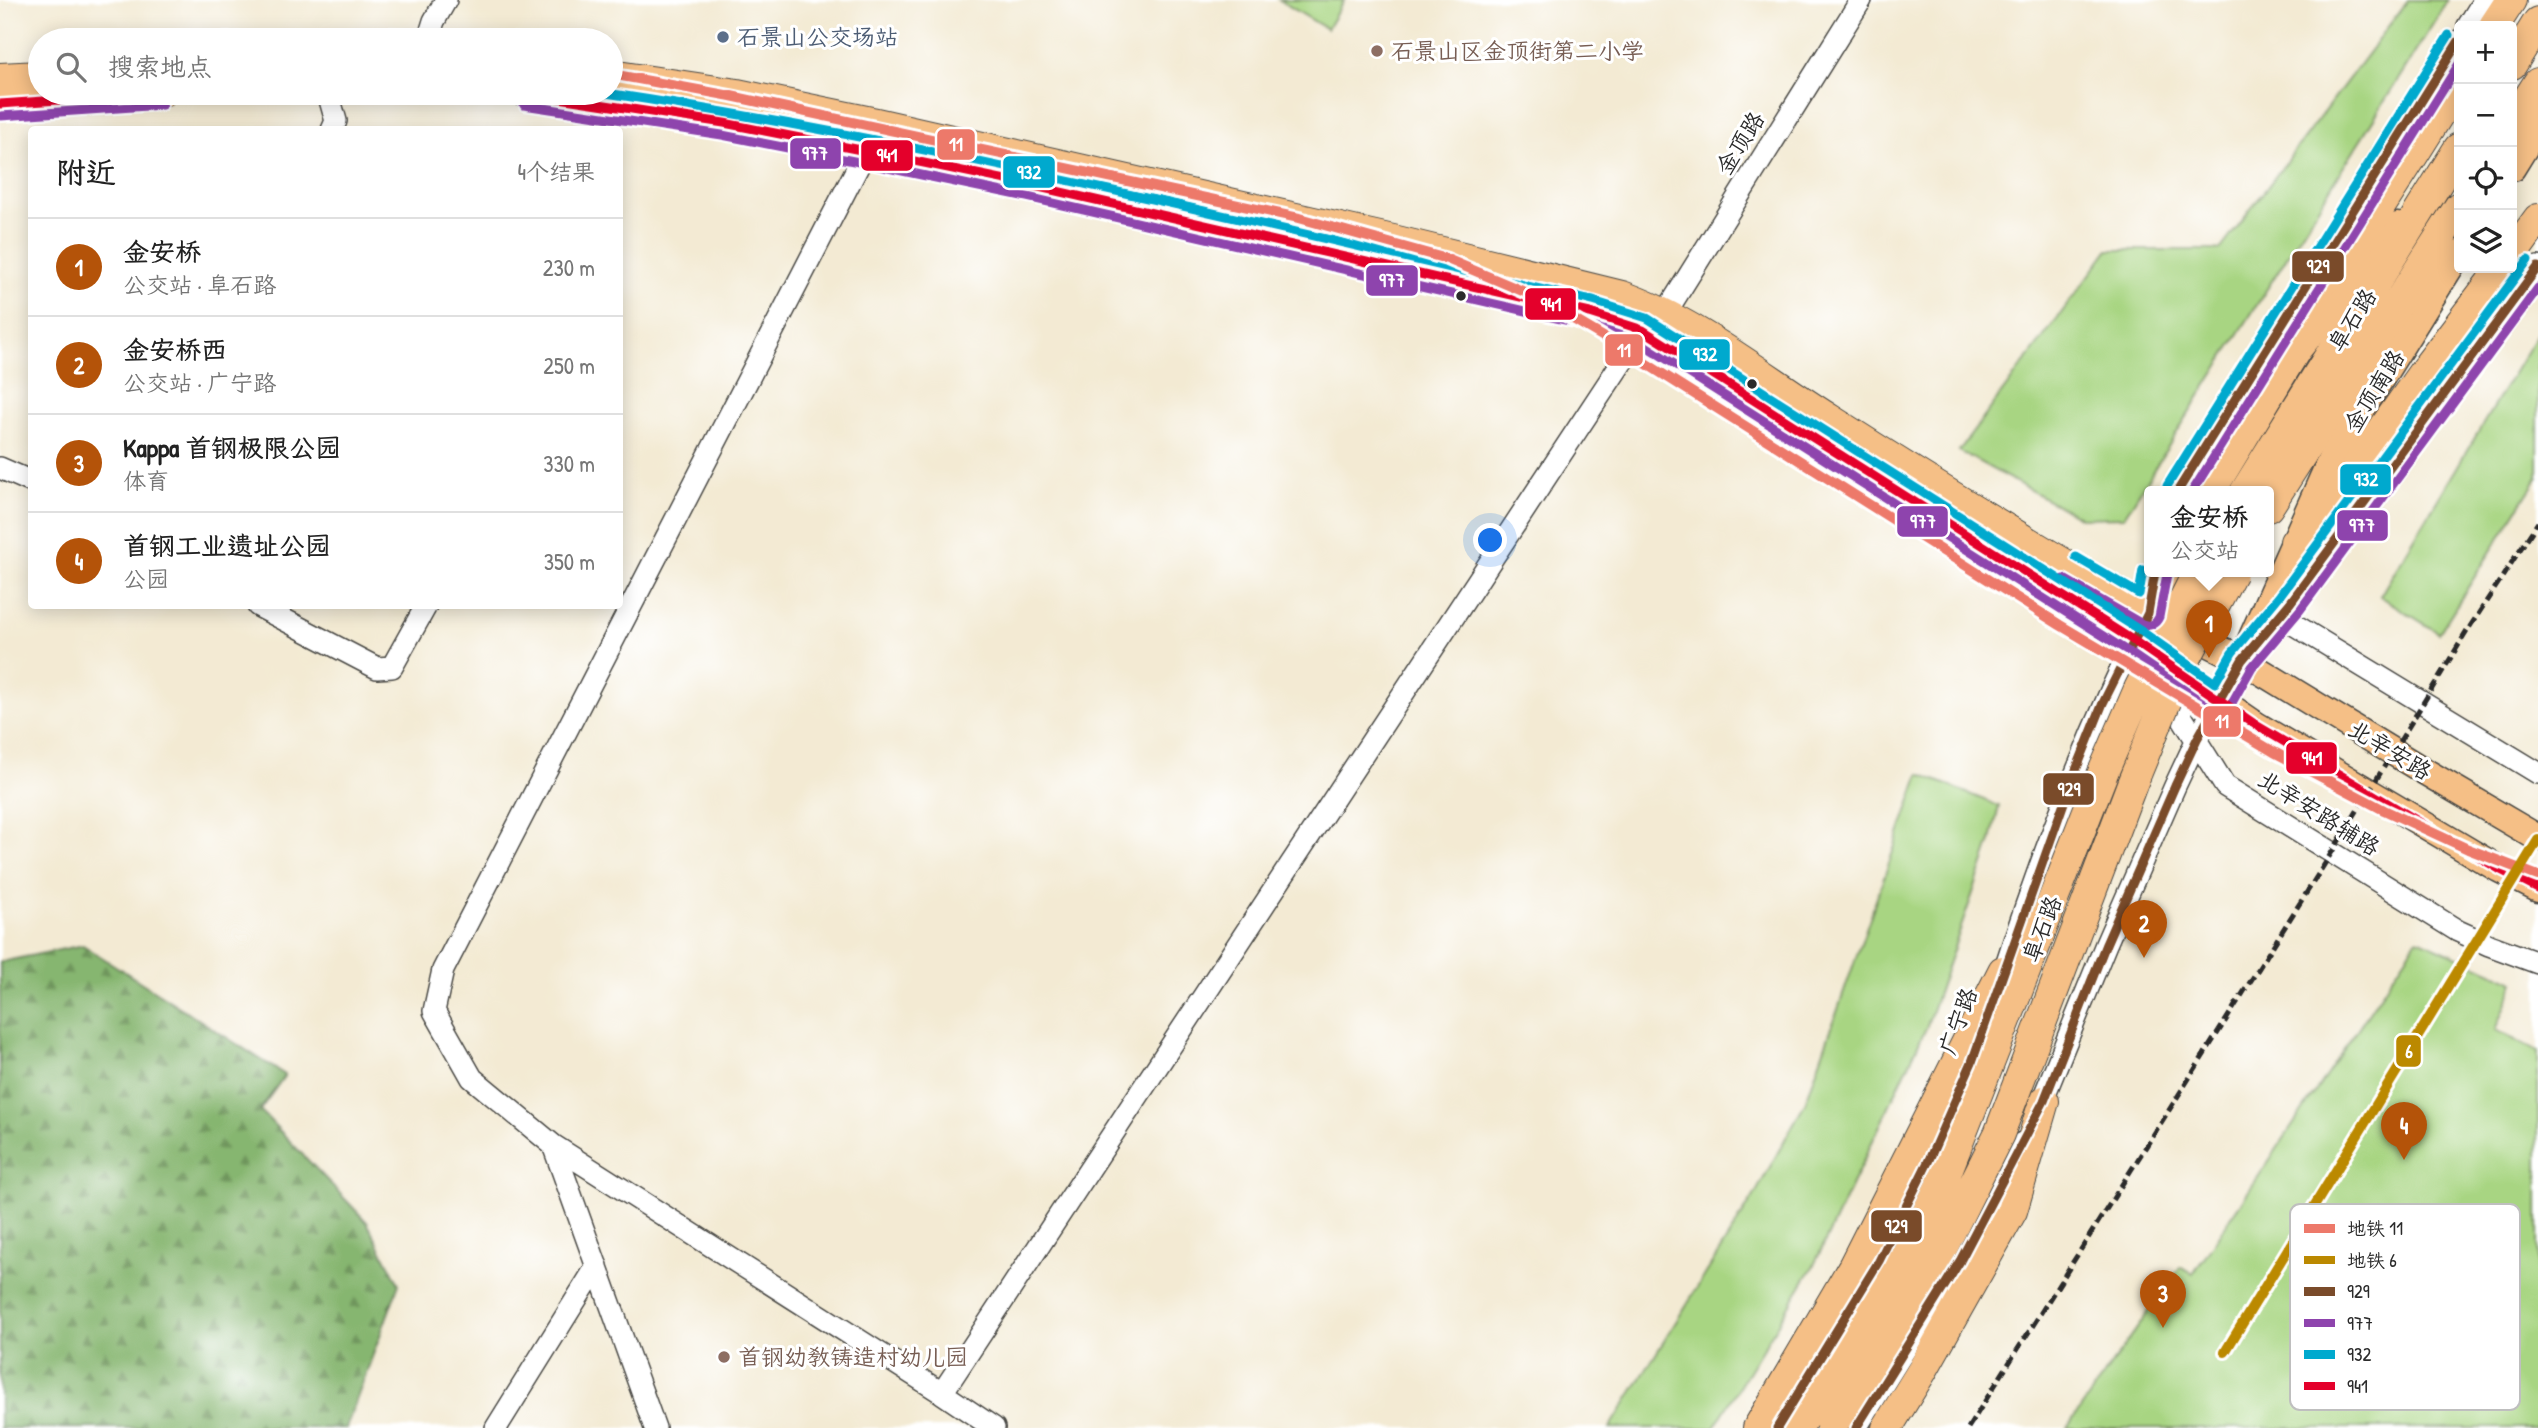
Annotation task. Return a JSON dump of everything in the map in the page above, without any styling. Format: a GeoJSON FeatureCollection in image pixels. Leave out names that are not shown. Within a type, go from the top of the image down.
{"type":"FeatureCollection","features":[{"type":"Feature","properties":{"kind":"highway"},"geometry":{"type":"LineString","coordinates":[[2497,21],[2511,0]]}},
{"type":"Feature","properties":{"kind":"highway"},"geometry":{"type":"LineString","coordinates":[[2517,56],[2538,22]]}},
{"type":"Feature","properties":{"kind":"highway"},"geometry":{"type":"LineString","coordinates":[[0,78],[28,77]]}},
{"type":"Feature","properties":{"kind":"highway"},"geometry":{"type":"LineString","coordinates":[[623,77],[737,94],[876,123],[1393,240],[1622,296],[1654,322],[2134,640]]}},
{"type":"Feature","properties":{"kind":"highway"},"geometry":{"type":"LineString","coordinates":[[2517,116],[2538,83]]}},
{"type":"Feature","properties":{"kind":"highway"},"geometry":{"type":"LineString","coordinates":[[2268,345],[2359,240],[2458,84]]}},
{"type":"Feature","properties":{"kind":"highway"},"geometry":{"type":"LineString","coordinates":[[0,104],[28,102]]}},
{"type":"Feature","properties":{"kind":"highway"},"geometry":{"type":"LineString","coordinates":[[605,105],[724,123],[866,151],[1365,261],[1609,318],[1654,322],[2148,613]]}},
{"type":"Feature","properties":{"kind":"highway","name":"阜石路"},"geometry":{"type":"LineString","coordinates":[[2249,486],[2454,156]]}},
{"type":"Feature","properties":{"kind":"highway"},"geometry":{"type":"LineString","coordinates":[[2368,188],[2410,160]]}},
{"type":"Feature","properties":{"kind":"highway","name":"阜石路"},"geometry":{"type":"LineString","coordinates":[[2274,499],[2457,210]]}},
{"type":"Feature","properties":{"kind":"highway"},"geometry":{"type":"LineString","coordinates":[[2517,248],[2538,219]]}},
{"type":"Feature","properties":{"kind":"highway"},"geometry":{"type":"LineString","coordinates":[[2295,542],[2356,469],[2427,367],[2498,273]]}},
{"type":"Feature","properties":{"kind":"highway","name":"阜石路"},"geometry":{"type":"LineString","coordinates":[[1797,1428],[1906,1256],[1943,1181],[2104,770],[2139,689],[2195,577]]}},
{"type":"Feature","properties":{"kind":"highway","name":"阜石路"},"geometry":{"type":"LineString","coordinates":[[1831,1428],[1940,1252],[1999,1134],[2132,784],[2176,677],[2229,577]]}},
{"type":"Feature","properties":{"kind":"highway"},"geometry":{"type":"LineString","coordinates":[[1758,1428],[1853,1267],[2003,971]]}},
{"type":"Feature","properties":{"kind":"highway"},"geometry":{"type":"LineString","coordinates":[[1887,1428],[1923,1371],[2012,1211],[2044,1101]]}},
{"type":"Feature","properties":{"kind":"main road"},"geometry":{"type":"LineString","coordinates":[[2517,42],[2538,8]]}},
{"type":"Feature","properties":{"kind":"main road"},"geometry":{"type":"LineString","coordinates":[[2517,160],[2538,126]]}},
{"type":"Feature","properties":{"kind":"main road"},"geometry":{"type":"LineString","coordinates":[[2240,486],[2454,142]]}},
{"type":"Feature","properties":{"kind":"main road"},"geometry":{"type":"LineString","coordinates":[[2298,350],[2414,206]]}},
{"type":"Feature","properties":{"kind":"main road"},"geometry":{"type":"LineString","coordinates":[[2216,486],[2298,350],[2359,240]]}},
{"type":"Feature","properties":{"kind":"main road","name":"金顶南路"},"geometry":{"type":"LineString","coordinates":[[2242,660],[2272,616],[2295,542],[2332,457],[2454,261]]}},
{"type":"Feature","properties":{"kind":"main road"},"geometry":{"type":"LineString","coordinates":[[2148,613],[2165,577]]}},
{"type":"Feature","properties":{"kind":"main road"},"geometry":{"type":"LineString","coordinates":[[2148,613],[2177,593],[2185,577]]}},
{"type":"Feature","properties":{"kind":"main road","name":"北辛安路"},"geometry":{"type":"LineString","coordinates":[[2148,613],[2242,660],[2538,838]]}},
{"type":"Feature","properties":{"kind":"main road","name":"北辛安路"},"geometry":{"type":"LineString","coordinates":[[2134,640],[2219,701],[2346,779],[2538,889]]}},
{"type":"Feature","properties":{"kind":"street"},"geometry":{"type":"LineString","coordinates":[[432,28],[446,0]]}},
{"type":"Feature","properties":{"kind":"street","name":"金顶路"},"geometry":{"type":"LineString","coordinates":[[942,1392],[1654,322],[1861,0]]}},
{"type":"Feature","properties":{"kind":"street"},"geometry":{"type":"LineString","coordinates":[[2471,21],[2484,0]]}},
{"type":"Feature","properties":{"kind":"street"},"geometry":{"type":"LineString","coordinates":[[2181,486],[2454,49]]}},
{"type":"Feature","properties":{"kind":"street"},"geometry":{"type":"LineString","coordinates":[[331,105],[335,121],[333,126]]}},
{"type":"Feature","properties":{"kind":"street"},"geometry":{"type":"LineString","coordinates":[[866,151],[443,970],[434,1012],[472,1078],[553,1145],[942,1392],[994,1428]]}},
{"type":"Feature","properties":{"kind":"street","name":"金顶南路"},"geometry":{"type":"LineString","coordinates":[[2272,616],[2538,267]]}},
{"type":"Feature","properties":{"kind":"street"},"geometry":{"type":"LineString","coordinates":[[0,468],[28,480]]}},
{"type":"Feature","properties":{"kind":"street"},"geometry":{"type":"LineString","coordinates":[[2148,613],[2154,577]]}},
{"type":"Feature","properties":{"kind":"street"},"geometry":{"type":"LineString","coordinates":[[264,609],[377,668],[392,667],[424,609]]}},
{"type":"Feature","properties":{"kind":"street","name":"广宁路"},"geometry":{"type":"LineString","coordinates":[[1777,1428],[1879,1261],[1928,1162],[1972,1062],[2072,780],[2104,703],[2148,613]]}},
{"type":"Feature","properties":{"kind":"street"},"geometry":{"type":"LineString","coordinates":[[2272,616],[2538,773]]}},
{"type":"Feature","properties":{"kind":"street","name":"北辛安路辅路"},"geometry":{"type":"LineString","coordinates":[[2134,640],[2225,786],[2458,931],[2538,963]]}},
{"type":"Feature","properties":{"kind":"street"},"geometry":{"type":"LineString","coordinates":[[1856,1428],[1960,1261],[2044,1101],[2106,944],[2197,739],[2242,660]]}},
{"type":"Feature","properties":{"kind":"street"},"geometry":{"type":"LineString","coordinates":[[553,1145],[652,1427]]}},
{"type":"Feature","properties":{"kind":"street"},"geometry":{"type":"LineString","coordinates":[[496,1428],[597,1266]]}},
{"type":"Feature","properties":{"kind":"green space"},"geometry":{"type":"Polygon","coordinates":[[[1279,0],[1344,0],[1327,29],[1279,0]]]}},
{"type":"Feature","properties":{"kind":"green space"},"geometry":{"type":"Polygon","coordinates":[[[2408,0],[2448,0],[2124,517],[2081,518],[1959,451],[2108,250],[2220,250],[2408,0]]]}},
{"type":"Feature","properties":{"kind":"green space"},"geometry":{"type":"Polygon","coordinates":[[[2538,332],[2538,477],[2439,633],[2380,596],[2538,332]]]}},
{"type":"Feature","properties":{"kind":"green space"},"geometry":{"type":"Polygon","coordinates":[[[1920,774],[1999,806],[1991,841],[1926,1028],[1814,1265],[1714,1428],[1610,1428],[1754,1196],[1806,1101],[1920,774]]]}},
{"type":"Feature","properties":{"kind":"green space"},"geometry":{"type":"Polygon","coordinates":[[[2418,939],[2515,982],[2496,1030],[2538,1052],[2538,1428],[2067,1428],[2180,1267],[2193,1274],[2418,939]]]}},
{"type":"Feature","properties":{"kind":"green space"},"geometry":{"type":"Polygon","coordinates":[[[83,945],[285,1075],[260,1110],[367,1222],[399,1284],[346,1428],[0,1428],[0,962],[83,945]]]}},
{"type":"Feature","properties":{"kind":"railway"},"geometry":{"type":"LineString","coordinates":[[1968,1428],[2538,522]]}},
{"type":"Feature","properties":{"kind":"metro line","name":"11"},"geometry":{"type":"LineString","coordinates":[[623,76],[731,96],[1299,218],[1447,259],[1534,296],[1612,342],[2060,625],[2274,752],[2384,810],[2468,849],[2538,876]]}},
{"type":"Feature","properties":{"kind":"metro line","name":"6"},"geometry":{"type":"LineString","coordinates":[[2315,1204],[2538,840]]}},
{"type":"Feature","properties":{"kind":"metro line","name":"6"},"geometry":{"type":"LineString","coordinates":[[2225,1352],[2290,1246]]}},
{"type":"Feature","properties":{"kind":"transit line","name":"932"},"geometry":{"type":"LineString","coordinates":[[2167,486],[2449,35]]}},
{"type":"Feature","properties":{"kind":"transit line","name":"929"},"geometry":{"type":"LineString","coordinates":[[2181,486],[2454,49]]}},
{"type":"Feature","properties":{"kind":"transit line","name":"977"},"geometry":{"type":"LineString","coordinates":[[2196,486],[2454,72]]}},
{"type":"Feature","properties":{"kind":"transit line","name":"932"},"geometry":{"type":"LineString","coordinates":[[623,96],[730,113],[978,161],[1593,301],[1647,318],[2141,631],[2215,683],[2232,653],[2280,595],[2528,260]]}},
{"type":"Feature","properties":{"kind":"transit line","name":"941"},"geometry":{"type":"LineString","coordinates":[[0,104],[28,102]]}},
{"type":"Feature","properties":{"kind":"transit line","name":"977"},"geometry":{"type":"LineString","coordinates":[[1,116],[162,105]]}},
{"type":"Feature","properties":{"kind":"transit line","name":"977"},"geometry":{"type":"LineString","coordinates":[[524,105],[722,135],[1027,197],[1587,325],[1638,341],[2127,651],[2218,713],[2229,708],[2252,667],[2300,610],[2538,288]]}},
{"type":"Feature","properties":{"kind":"transit line","name":"941"},"geometry":{"type":"LineString","coordinates":[[605,105],[724,123],[1030,185],[1590,313],[1643,330],[2134,641],[2256,725],[2499,869],[2538,889]]}},
{"type":"Feature","properties":{"kind":"transit line","name":"929"},"geometry":{"type":"LineString","coordinates":[[1856,1428],[1960,1261],[2044,1101],[2106,944],[2175,786],[2197,739],[2242,660],[2290,603],[2538,267]]}},
{"type":"Feature","properties":{"kind":"transit line","name":"932"},"geometry":{"type":"LineString","coordinates":[[2076,557],[2139,594],[2143,570]]}},
{"type":"Feature","properties":{"kind":"transit line","name":"929"},"geometry":{"type":"LineString","coordinates":[[1777,1428],[1879,1261],[1928,1162],[1972,1062],[2072,780],[2103,703],[2148,613],[2154,577]]}},
{"type":"Feature","properties":{"kind":"transit line","name":"977"},"geometry":{"type":"LineString","coordinates":[[2064,579],[2147,625],[2154,623],[2159,617],[2166,577]]}},
{"type":"Feature","properties":{"kind":"place","name":"石景山公交场站"},"geometry":{"type":"Point","coordinates":[723,37]}},
{"type":"Feature","properties":{"kind":"place","name":"石景山区金顶街第二小学"},"geometry":{"type":"Point","coordinates":[1377,51]}},
{"type":"Feature","properties":{"kind":"place","name":"金安桥"},"geometry":{"type":"Point","coordinates":[2209,658]}},
{"type":"Feature","properties":{"kind":"place","name":"金安桥西"},"geometry":{"type":"Point","coordinates":[2144,958]}},
{"type":"Feature","properties":{"kind":"place","name":"首钢工业遗址公园"},"geometry":{"type":"Point","coordinates":[2404,1160]}},
{"type":"Feature","properties":{"kind":"place","name":"Kappa 首钢极限公园"},"geometry":{"type":"Point","coordinates":[2163,1328]}},
{"type":"Feature","properties":{"kind":"place","name":"首钢幼教铸造村幼儿园"},"geometry":{"type":"Point","coordinates":[724,1357]}}]}
